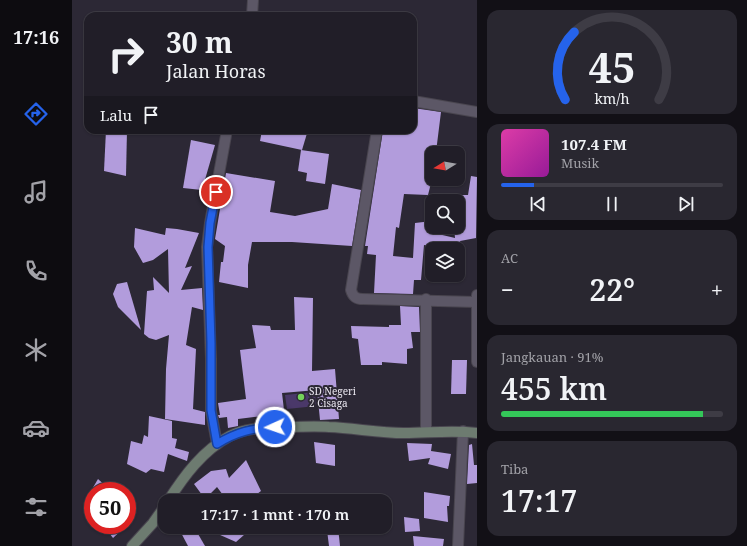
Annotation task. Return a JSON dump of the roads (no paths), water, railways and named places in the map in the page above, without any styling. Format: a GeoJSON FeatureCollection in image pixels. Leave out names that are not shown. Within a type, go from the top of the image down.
{"type":"FeatureCollection","features":[{"type":"Feature","properties":{"kind":"main road"},"geometry":{"type":"LineString","coordinates":[[173,494],[199,460],[217,444],[231,435],[248,430],[262,428],[327,427],[404,433],[463,431],[477,433]]}},
{"type":"Feature","properties":{"kind":"main road"},"geometry":{"type":"LineString","coordinates":[[132,546],[158,516]]}},
{"type":"Feature","properties":{"kind":"street"},"geometry":{"type":"LineString","coordinates":[[252,12],[253,0]]}},
{"type":"Feature","properties":{"kind":"street"},"geometry":{"type":"LineString","coordinates":[[417,102],[477,112]]}},
{"type":"Feature","properties":{"kind":"street"},"geometry":{"type":"LineString","coordinates":[[217,444],[211,410],[211,343],[208,247],[210,223],[226,134]]}},
{"type":"Feature","properties":{"kind":"street"},"geometry":{"type":"LineString","coordinates":[[376,134],[351,290],[352,296],[356,299],[426,300],[476,298],[477,362]]}},
{"type":"Feature","properties":{"kind":"street"},"geometry":{"type":"LineString","coordinates":[[426,300],[426,432]]}},
{"type":"Feature","properties":{"kind":"street"},"geometry":{"type":"LineString","coordinates":[[458,546],[463,431]]}},
{"type":"Feature","properties":{"kind":"place","name":"SD Negeri 2 Cisaga"},"geometry":{"type":"Point","coordinates":[301,397]}}]}
